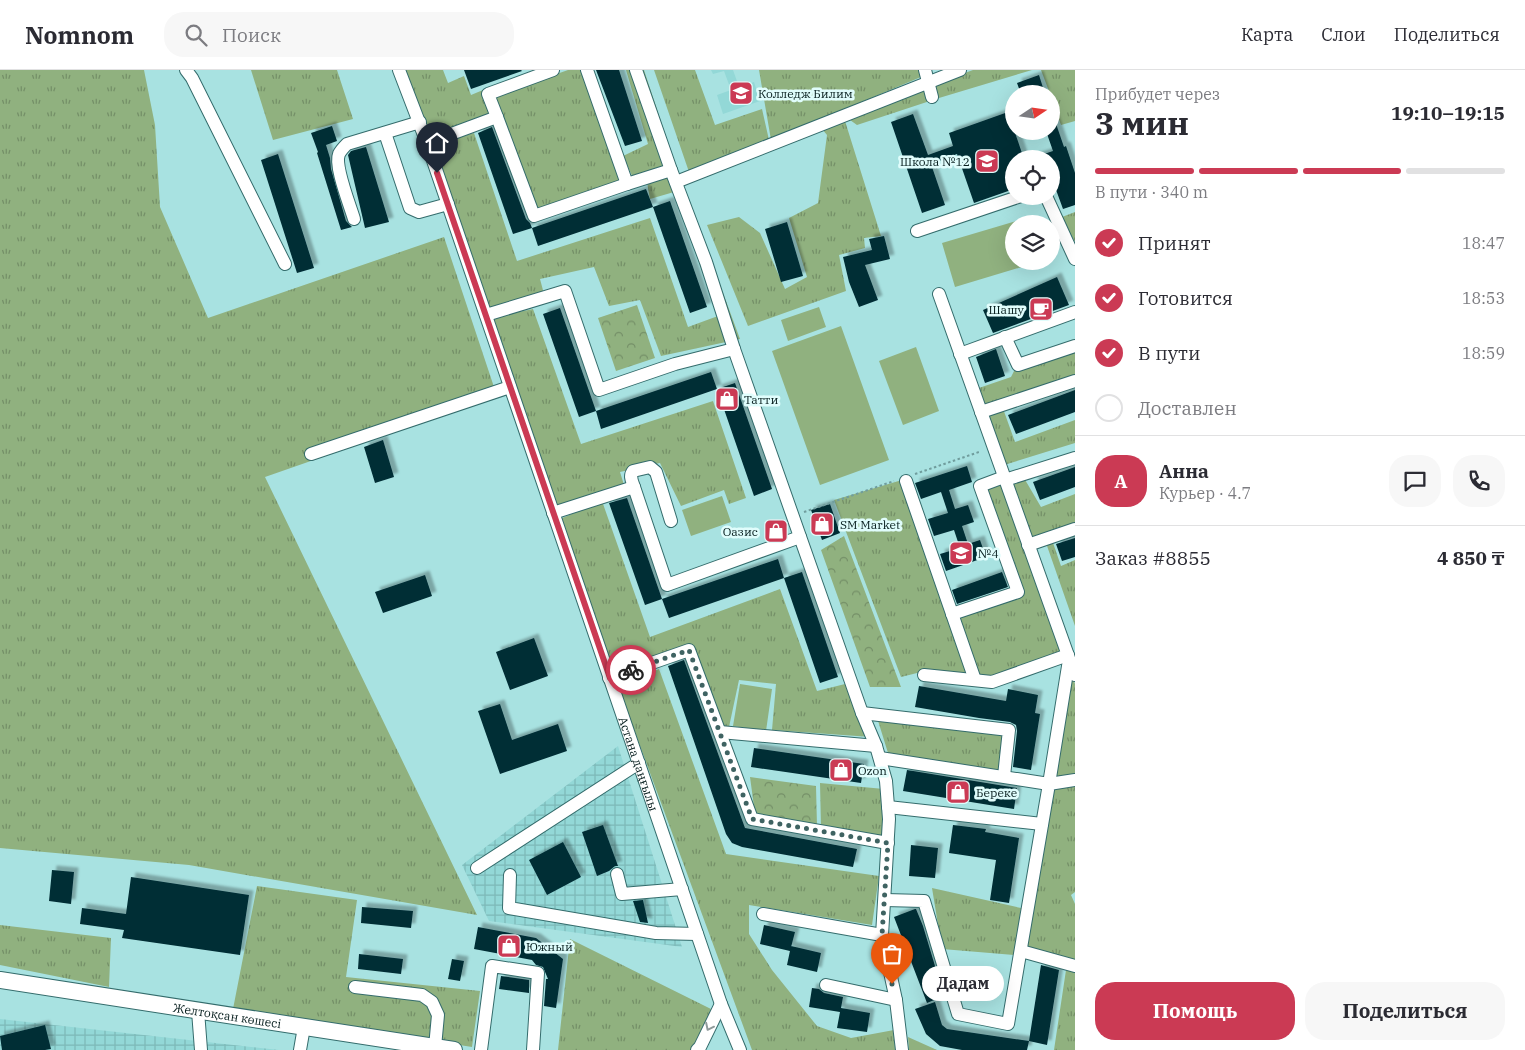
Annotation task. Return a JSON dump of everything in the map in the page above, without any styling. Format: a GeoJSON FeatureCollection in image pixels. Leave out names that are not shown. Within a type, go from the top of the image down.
{"type":"FeatureCollection","features":[{"type":"Feature","properties":{"kind":"main road","name":"Желтоқсан көшесі"},"geometry":{"type":"LineString","coordinates":[[0,980],[304,1027],[386,1045],[436,1047],[454,1050]]}},
{"type":"Feature","properties":{"kind":"street"},"geometry":{"type":"LineString","coordinates":[[186,70],[192,78],[285,264]]}},
{"type":"Feature","properties":{"kind":"street","name":"Астана даңғылы"},"geometry":{"type":"LineString","coordinates":[[398,70],[420,122],[721,1004],[740,1050]]}},
{"type":"Feature","properties":{"kind":"street"},"geometry":{"type":"LineString","coordinates":[[553,70],[488,94],[534,216],[627,184],[674,176],[927,76],[960,70]]}},
{"type":"Feature","properties":{"kind":"street"},"geometry":{"type":"LineString","coordinates":[[587,70],[627,184]]}},
{"type":"Feature","properties":{"kind":"street"},"geometry":{"type":"LineString","coordinates":[[636,70],[706,262],[734,349],[862,713],[878,752],[886,780],[888,843],[882,935],[896,1000],[902,1050]]}},
{"type":"Feature","properties":{"kind":"street"},"geometry":{"type":"LineString","coordinates":[[927,76],[932,97]]}},
{"type":"Feature","properties":{"kind":"street"},"geometry":{"type":"LineString","coordinates":[[427,143],[497,117]]}},
{"type":"Feature","properties":{"kind":"street"},"geometry":{"type":"LineString","coordinates":[[354,219],[338,165],[339,154],[347,144],[420,122]]}},
{"type":"Feature","properties":{"kind":"street"},"geometry":{"type":"LineString","coordinates":[[385,133],[410,208],[419,212],[448,204]]}},
{"type":"Feature","properties":{"kind":"street"},"geometry":{"type":"LineString","coordinates":[[917,231],[1005,201]]}},
{"type":"Feature","properties":{"kind":"street"},"geometry":{"type":"LineString","coordinates":[[1050,205],[1075,259]]}},
{"type":"Feature","properties":{"kind":"street"},"geometry":{"type":"LineString","coordinates":[[486,315],[565,291],[599,390],[674,364],[734,349]]}},
{"type":"Feature","properties":{"kind":"street"},"geometry":{"type":"LineString","coordinates":[[939,294],[1028,545],[1069,650],[1075,675]]}},
{"type":"Feature","properties":{"kind":"street"},"geometry":{"type":"LineString","coordinates":[[960,354],[1075,312]]}},
{"type":"Feature","properties":{"kind":"street"},"geometry":{"type":"LineString","coordinates":[[1005,337],[1018,365],[1075,346]]}},
{"type":"Feature","properties":{"kind":"street"},"geometry":{"type":"LineString","coordinates":[[981,412],[1075,381]]}},
{"type":"Feature","properties":{"kind":"street"},"geometry":{"type":"LineString","coordinates":[[311,454],[510,388]]}},
{"type":"Feature","properties":{"kind":"street"},"geometry":{"type":"LineString","coordinates":[[952,614],[1018,592],[980,486],[1075,458]]}},
{"type":"Feature","properties":{"kind":"street"},"geometry":{"type":"LineString","coordinates":[[671,521],[656,472],[650,467],[633,472],[631,479],[667,585],[800,537]]}},
{"type":"Feature","properties":{"kind":"street"},"geometry":{"type":"LineString","coordinates":[[905,479],[975,680]]}},
{"type":"Feature","properties":{"kind":"street"},"geometry":{"type":"LineString","coordinates":[[553,513],[634,487]]}},
{"type":"Feature","properties":{"kind":"street"},"geometry":{"type":"LineString","coordinates":[[1028,545],[1075,528]]}},
{"type":"Feature","properties":{"kind":"street"},"geometry":{"type":"LineString","coordinates":[[610,678],[689,650],[752,819],[888,843]]}},
{"type":"Feature","properties":{"kind":"street"},"geometry":{"type":"LineString","coordinates":[[924,675],[992,682],[1069,650]]}},
{"type":"Feature","properties":{"kind":"street"},"geometry":{"type":"LineString","coordinates":[[885,900],[924,901],[958,1014],[1008,1024],[1049,784],[1069,650]]}},
{"type":"Feature","properties":{"kind":"street"},"geometry":{"type":"LineString","coordinates":[[862,713],[1009,730],[1004,776]]}},
{"type":"Feature","properties":{"kind":"street"},"geometry":{"type":"LineString","coordinates":[[720,732],[878,752],[1049,784],[1075,780]]}},
{"type":"Feature","properties":{"kind":"street"},"geometry":{"type":"LineString","coordinates":[[477,868],[639,763]]}},
{"type":"Feature","properties":{"kind":"street"},"geometry":{"type":"LineString","coordinates":[[888,807],[1042,824]]}},
{"type":"Feature","properties":{"kind":"street"},"geometry":{"type":"LineString","coordinates":[[618,874],[622,894],[682,889]]}},
{"type":"Feature","properties":{"kind":"street"},"geometry":{"type":"LineString","coordinates":[[510,876],[509,908],[656,933],[697,934]]}},
{"type":"Feature","properties":{"kind":"street"},"geometry":{"type":"LineString","coordinates":[[763,914],[882,935]]}},
{"type":"Feature","properties":{"kind":"street"},"geometry":{"type":"LineString","coordinates":[[1021,951],[1075,966]]}},
{"type":"Feature","properties":{"kind":"street"},"geometry":{"type":"LineString","coordinates":[[481,1050],[492,966],[538,973],[533,1050]]}},
{"type":"Feature","properties":{"kind":"street"},"geometry":{"type":"LineString","coordinates":[[826,985],[896,1000]]}},
{"type":"Feature","properties":{"kind":"street"},"geometry":{"type":"LineString","coordinates":[[355,987],[422,995],[432,1002],[438,1016],[436,1047]]}},
{"type":"Feature","properties":{"kind":"street"},"geometry":{"type":"LineString","coordinates":[[697,1050],[721,1004]]}},
{"type":"Feature","properties":{"kind":"street"},"geometry":{"type":"LineString","coordinates":[[198,1011],[202,1050]]}},
{"type":"Feature","properties":{"kind":"street"},"geometry":{"type":"LineString","coordinates":[[300,1050],[304,1027]]}},
{"type":"Feature","properties":{"kind":"path"},"geometry":{"type":"LineString","coordinates":[[793,516],[979,452]]}},
{"type":"Feature","properties":{"kind":"shaded area","name":"Колледж Билим"},"geometry":{"type":"Polygon","coordinates":[[[711,70],[733,70],[739,87],[754,82],[760,101],[723,114],[717,95],[731,90],[724,71],[713,74],[711,70]]]}},
{"type":"Feature","properties":{"kind":"shaded area"},"geometry":{"type":"Polygon","coordinates":[[[618,746],[682,947],[489,921],[462,865],[618,746]]]}},
{"type":"Feature","properties":{"kind":"shaded area"},"geometry":{"type":"Polygon","coordinates":[[[0,1019],[279,1050],[0,1050],[0,1019]]]}},
{"type":"Feature","properties":{"kind":"green space"},"geometry":{"type":"Polygon","coordinates":[[[0,70],[144,70],[155,125],[160,207],[208,318],[444,237],[497,396],[265,477],[477,915],[189,865],[0,848],[0,70]]]}},
{"type":"Feature","properties":{"kind":"green space"},"geometry":{"type":"Polygon","coordinates":[[[251,70],[337,70],[353,119],[273,140],[251,70]]]}},
{"type":"Feature","properties":{"kind":"green space"},"geometry":{"type":"Polygon","coordinates":[[[406,70],[443,70],[448,83],[464,76],[471,95],[483,90],[490,114],[429,135],[406,70]]]}},
{"type":"Feature","properties":{"kind":"green space"},"geometry":{"type":"Polygon","coordinates":[[[568,70],[581,70],[621,181],[537,210],[495,96],[568,70]]]}},
{"type":"Feature","properties":{"kind":"green space"},"geometry":{"type":"Polygon","coordinates":[[[626,70],[644,70],[675,164],[633,178],[623,156],[648,144],[626,70]]]}},
{"type":"Feature","properties":{"kind":"green space"},"geometry":{"type":"Polygon","coordinates":[[[654,70],[695,70],[715,125],[762,109],[769,140],[689,172],[654,70]]]}},
{"type":"Feature","properties":{"kind":"green space"},"geometry":{"type":"Polygon","coordinates":[[[759,70],[919,70],[921,77],[771,140],[759,70]]]}},
{"type":"Feature","properties":{"kind":"green space"},"geometry":{"type":"Polygon","coordinates":[[[973,70],[1032,70],[857,125],[850,120],[926,87],[973,70]]]}},
{"type":"Feature","properties":{"kind":"green space"},"geometry":{"type":"Polygon","coordinates":[[[1041,70],[1075,70],[1075,121],[1061,125],[1060,85],[1047,85],[1041,70]]]}},
{"type":"Feature","properties":{"kind":"green space"},"geometry":{"type":"Polygon","coordinates":[[[845,121],[881,236],[864,238],[865,248],[839,255],[846,291],[748,326],[707,225],[739,217],[760,233],[785,289],[807,277],[789,218],[818,203],[827,135],[822,129],[845,121]]]}},
{"type":"Feature","properties":{"kind":"green space"},"geometry":{"type":"Polygon","coordinates":[[[474,133],[517,261],[650,218],[688,327],[718,316],[674,192],[650,199],[647,182],[678,171],[740,339],[661,356],[640,300],[609,306],[594,267],[540,279],[544,294],[489,310],[432,145],[474,133]]]}},
{"type":"Feature","properties":{"kind":"green space"},"geometry":{"type":"Polygon","coordinates":[[[1075,212],[1075,242],[1062,217],[1075,212]]]}},
{"type":"Feature","properties":{"kind":"green space"},"geometry":{"type":"Polygon","coordinates":[[[1005,224],[1005,270],[1011,270],[955,287],[942,243],[1005,224]]]}},
{"type":"Feature","properties":{"kind":"green space"},"geometry":{"type":"Polygon","coordinates":[[[637,305],[655,358],[616,371],[598,318],[637,305]]]}},
{"type":"Feature","properties":{"kind":"green space"},"geometry":{"type":"Polygon","coordinates":[[[819,307],[826,327],[788,341],[781,320],[819,307]]]}},
{"type":"Feature","properties":{"kind":"green space"},"geometry":{"type":"Polygon","coordinates":[[[533,309],[581,444],[713,401],[746,498],[729,504],[724,490],[681,506],[660,463],[620,472],[624,485],[556,506],[491,318],[533,309]]]}},
{"type":"Feature","properties":{"kind":"green space"},"geometry":{"type":"Polygon","coordinates":[[[841,326],[889,460],[820,485],[772,351],[841,326]]]}},
{"type":"Feature","properties":{"kind":"green space"},"geometry":{"type":"Polygon","coordinates":[[[916,347],[939,411],[903,425],[879,361],[916,347]]]}},
{"type":"Feature","properties":{"kind":"green space"},"geometry":{"type":"Polygon","coordinates":[[[1075,349],[1075,377],[1001,403],[1015,442],[1075,420],[1075,443],[1004,465],[976,389],[1011,377],[1016,367],[1075,349]]]}},
{"type":"Feature","properties":{"kind":"green space"},"geometry":{"type":"Polygon","coordinates":[[[1024,478],[1041,507],[1075,494],[1075,525],[1030,541],[1009,486],[1024,478]]]}},
{"type":"Feature","properties":{"kind":"green space"},"geometry":{"type":"Polygon","coordinates":[[[902,480],[969,675],[921,672],[901,677],[834,500],[902,480]]]}},
{"type":"Feature","properties":{"kind":"green space"},"geometry":{"type":"Polygon","coordinates":[[[1002,485],[1062,654],[994,678],[976,675],[955,617],[1024,594],[986,489],[1002,485]]]}},
{"type":"Feature","properties":{"kind":"green space"},"geometry":{"type":"Polygon","coordinates":[[[722,496],[731,522],[691,536],[682,510],[722,496]]]}},
{"type":"Feature","properties":{"kind":"green space"},"geometry":{"type":"Polygon","coordinates":[[[602,501],[650,637],[780,589],[817,691],[857,681],[871,737],[772,730],[776,684],[739,680],[729,727],[723,728],[690,645],[613,671],[560,519],[602,501]]]}},
{"type":"Feature","properties":{"kind":"green space"},"geometry":{"type":"Polygon","coordinates":[[[844,536],[901,687],[870,687],[821,550],[844,536]]]}},
{"type":"Feature","properties":{"kind":"green space"},"geometry":{"type":"Polygon","coordinates":[[[1052,540],[1061,566],[1075,560],[1075,626],[1046,543],[1052,540]]]}},
{"type":"Feature","properties":{"kind":"green space"},"geometry":{"type":"Polygon","coordinates":[[[659,669],[726,854],[879,876],[872,925],[749,905],[749,934],[772,970],[817,1026],[851,1038],[894,1030],[895,1050],[752,1050],[618,686],[659,669]]]}},
{"type":"Feature","properties":{"kind":"green space"},"geometry":{"type":"Polygon","coordinates":[[[1072,675],[1075,684],[1075,775],[1054,780],[1072,675]]]}},
{"type":"Feature","properties":{"kind":"green space"},"geometry":{"type":"Polygon","coordinates":[[[740,684],[772,689],[766,731],[733,726],[740,684]]]}},
{"type":"Feature","properties":{"kind":"green space"},"geometry":{"type":"Polygon","coordinates":[[[875,711],[1003,733],[999,772],[888,753],[875,711]]]}},
{"type":"Feature","properties":{"kind":"green space"},"geometry":{"type":"Polygon","coordinates":[[[750,777],[816,786],[817,826],[755,814],[750,777]]]}},
{"type":"Feature","properties":{"kind":"green space"},"geometry":{"type":"Polygon","coordinates":[[[1075,782],[1075,892],[1071,895],[1075,904],[1075,962],[1027,949],[1053,788],[1075,782]]]}},
{"type":"Feature","properties":{"kind":"green space"},"geometry":{"type":"Polygon","coordinates":[[[820,783],[884,789],[884,838],[821,828],[820,783]]]}},
{"type":"Feature","properties":{"kind":"green space"},"geometry":{"type":"Polygon","coordinates":[[[257,886],[357,900],[346,977],[480,991],[472,1047],[233,1009],[257,886]]]}},
{"type":"Feature","properties":{"kind":"green space"},"geometry":{"type":"Polygon","coordinates":[[[932,888],[1021,908],[1014,955],[942,949],[932,888]]]}},
{"type":"Feature","properties":{"kind":"green space"},"geometry":{"type":"Polygon","coordinates":[[[0,925],[111,938],[109,987],[0,965],[0,925]]]}},
{"type":"Feature","properties":{"kind":"green space"},"geometry":{"type":"Polygon","coordinates":[[[570,939],[711,1009],[696,1045],[691,1050],[558,1050],[570,939]]]}},
{"type":"Feature","properties":{"kind":"green space"},"geometry":{"type":"Polygon","coordinates":[[[1066,970],[1075,972],[1075,1050],[1054,1050],[1066,970]]]}},
{"type":"Feature","properties":{"kind":"green space"},"geometry":{"type":"Polygon","coordinates":[[[908,1037],[937,1050],[909,1050],[908,1037]]]}},
{"type":"Feature","properties":{"kind":"building"},"geometry":{"type":"Polygon","coordinates":[[[464,70],[521,70],[522,71],[471,89],[464,70]]]}},
{"type":"Feature","properties":{"kind":"building"},"geometry":{"type":"Polygon","coordinates":[[[596,70],[619,70],[642,141],[625,146],[596,70]]]}},
{"type":"Feature","properties":{"kind":"building"},"geometry":{"type":"Polygon","coordinates":[[[1039,75],[1042,85],[1018,85],[1017,83],[1039,75]]]}},
{"type":"Feature","properties":{"kind":"building","name":"Школа №12"},"geometry":{"type":"Polygon","coordinates":[[[1005,113],[1005,140],[1018,140],[1021,150],[1005,150],[1005,192],[974,203],[957,154],[931,164],[945,205],[922,213],[891,122],[913,114],[928,155],[953,146],[949,133],[1005,113]]]}},
{"type":"Feature","properties":{"kind":"building"},"geometry":{"type":"Polygon","coordinates":[[[332,126],[337,141],[326,145],[346,221],[352,227],[341,230],[311,133],[332,126]]]}},
{"type":"Feature","properties":{"kind":"building"},"geometry":{"type":"Polygon","coordinates":[[[492,127],[526,219],[532,228],[513,234],[478,133],[492,127]]]}},
{"type":"Feature","properties":{"kind":"building"},"geometry":{"type":"Polygon","coordinates":[[[1060,135],[1064,147],[1066,146],[1075,173],[1075,205],[1063,209],[1060,201],[1060,150],[1053,150],[1049,140],[1060,140],[1060,135]]]}},
{"type":"Feature","properties":{"kind":"building"},"geometry":{"type":"Polygon","coordinates":[[[366,147],[389,222],[365,228],[348,155],[351,151],[366,147]]]}},
{"type":"Feature","properties":{"kind":"building"},"geometry":{"type":"Polygon","coordinates":[[[278,154],[314,268],[297,273],[261,160],[278,154]]]}},
{"type":"Feature","properties":{"kind":"building"},"geometry":{"type":"Polygon","coordinates":[[[646,189],[653,207],[538,246],[532,228],[646,189]]]}},
{"type":"Feature","properties":{"kind":"building"},"geometry":{"type":"Polygon","coordinates":[[[670,201],[707,307],[690,313],[653,207],[670,201]]]}},
{"type":"Feature","properties":{"kind":"building"},"geometry":{"type":"Polygon","coordinates":[[[787,222],[803,276],[781,282],[765,229],[787,222]]]}},
{"type":"Feature","properties":{"kind":"building"},"geometry":{"type":"Polygon","coordinates":[[[884,236],[890,259],[865,265],[878,300],[859,307],[849,282],[843,257],[872,250],[869,239],[884,236]]]}},
{"type":"Feature","properties":{"kind":"building"},"geometry":{"type":"Polygon","coordinates":[[[1057,277],[1069,305],[993,333],[983,310],[1057,277]]]}},
{"type":"Feature","properties":{"kind":"building"},"geometry":{"type":"Polygon","coordinates":[[[560,308],[596,411],[579,417],[543,314],[560,308]]]}},
{"type":"Feature","properties":{"kind":"building"},"geometry":{"type":"Polygon","coordinates":[[[996,349],[1005,376],[985,383],[976,357],[996,349]]]}},
{"type":"Feature","properties":{"kind":"building"},"geometry":{"type":"Polygon","coordinates":[[[711,372],[717,389],[601,429],[596,411],[711,372]]]}},
{"type":"Feature","properties":{"kind":"building"},"geometry":{"type":"Polygon","coordinates":[[[735,383],[772,489],[754,496],[717,389],[735,383]]]}},
{"type":"Feature","properties":{"kind":"building"},"geometry":{"type":"Polygon","coordinates":[[[1075,390],[1075,412],[1016,434],[1008,415],[1075,390]]]}},
{"type":"Feature","properties":{"kind":"building"},"geometry":{"type":"Polygon","coordinates":[[[383,440],[394,477],[375,483],[364,447],[383,440]]]}},
{"type":"Feature","properties":{"kind":"building"},"geometry":{"type":"Polygon","coordinates":[[[967,466],[972,482],[949,490],[955,509],[968,505],[974,522],[962,526],[968,544],[980,540],[986,557],[946,571],[940,554],[960,548],[954,530],[934,536],[928,519],[948,513],[941,492],[921,499],[915,483],[967,466]]]}},
{"type":"Feature","properties":{"kind":"building"},"geometry":{"type":"Polygon","coordinates":[[[1075,467],[1075,487],[1040,500],[1033,482],[1075,467]]]}},
{"type":"Feature","properties":{"kind":"building"},"geometry":{"type":"Polygon","coordinates":[[[627,498],[662,599],[645,605],[609,503],[627,498]]]}},
{"type":"Feature","properties":{"kind":"building"},"geometry":{"type":"Polygon","coordinates":[[[830,504],[840,533],[822,540],[811,510],[830,504]]]}},
{"type":"Feature","properties":{"kind":"building"},"geometry":{"type":"Polygon","coordinates":[[[1075,538],[1075,557],[1062,561],[1056,544],[1075,538]]]}},
{"type":"Feature","properties":{"kind":"building"},"geometry":{"type":"Polygon","coordinates":[[[778,559],[784,578],[669,618],[662,599],[778,559]]]}},
{"type":"Feature","properties":{"kind":"building"},"geometry":{"type":"Polygon","coordinates":[[[802,572],[838,677],[820,683],[784,578],[802,572]]]}},
{"type":"Feature","properties":{"kind":"building"},"geometry":{"type":"Polygon","coordinates":[[[1002,572],[1008,587],[957,604],[952,590],[1002,572]]]}},
{"type":"Feature","properties":{"kind":"building"},"geometry":{"type":"Polygon","coordinates":[[[425,575],[432,596],[383,613],[375,592],[425,575]]]}},
{"type":"Feature","properties":{"kind":"building"},"geometry":{"type":"Polygon","coordinates":[[[534,638],[548,676],[510,690],[496,652],[534,638]]]}},
{"type":"Feature","properties":{"kind":"building"},"geometry":{"type":"Polygon","coordinates":[[[684,660],[745,828],[857,849],[853,867],[742,847],[732,843],[726,834],[668,666],[684,660]]]}},
{"type":"Feature","properties":{"kind":"building"},"geometry":{"type":"Polygon","coordinates":[[[919,686],[1006,701],[1008,689],[1038,695],[1035,713],[1040,714],[1031,770],[1013,767],[1016,725],[1010,722],[915,707],[919,686]]]}},
{"type":"Feature","properties":{"kind":"building"},"geometry":{"type":"Polygon","coordinates":[[[500,704],[512,740],[558,724],[567,751],[500,774],[478,711],[500,704]]]}},
{"type":"Feature","properties":{"kind":"building"},"geometry":{"type":"Polygon","coordinates":[[[754,748],[864,764],[861,783],[751,767],[754,748]]]}},
{"type":"Feature","properties":{"kind":"building"},"geometry":{"type":"Polygon","coordinates":[[[907,770],[1017,788],[1014,809],[903,791],[907,770]]]}},
{"type":"Feature","properties":{"kind":"building"},"geometry":{"type":"Polygon","coordinates":[[[603,825],[618,866],[597,876],[582,832],[603,825]]]}},
{"type":"Feature","properties":{"kind":"building"},"geometry":{"type":"Polygon","coordinates":[[[953,825],[986,829],[985,832],[1019,838],[1009,903],[990,900],[996,860],[949,853],[953,825]]]}},
{"type":"Feature","properties":{"kind":"building"},"geometry":{"type":"Polygon","coordinates":[[[563,842],[581,877],[547,895],[529,860],[563,842]]]}},
{"type":"Feature","properties":{"kind":"building"},"geometry":{"type":"Polygon","coordinates":[[[911,845],[938,848],[935,878],[909,876],[911,845]]]}},
{"type":"Feature","properties":{"kind":"building"},"geometry":{"type":"Polygon","coordinates":[[[52,870],[74,872],[71,904],[49,901],[52,870]]]}},
{"type":"Feature","properties":{"kind":"building"},"geometry":{"type":"Polygon","coordinates":[[[131,877],[249,895],[240,955],[122,938],[124,930],[80,924],[82,908],[126,914],[131,877]]]}},
{"type":"Feature","properties":{"kind":"building"},"geometry":{"type":"Polygon","coordinates":[[[643,900],[648,923],[640,922],[633,901],[643,900]]]}},
{"type":"Feature","properties":{"kind":"building"},"geometry":{"type":"Polygon","coordinates":[[[362,907],[413,911],[411,928],[361,923],[362,907]]]}},
{"type":"Feature","properties":{"kind":"building"},"geometry":{"type":"Polygon","coordinates":[[[916,909],[944,996],[927,1003],[894,917],[916,909]]]}},
{"type":"Feature","properties":{"kind":"building"},"geometry":{"type":"Polygon","coordinates":[[[764,925],[795,932],[790,951],[760,944],[764,925]]]}},
{"type":"Feature","properties":{"kind":"building"},"geometry":{"type":"Polygon","coordinates":[[[478,927],[536,938],[563,959],[556,1008],[544,1006],[546,979],[548,979],[543,967],[536,965],[532,960],[474,949],[478,927]]]}},
{"type":"Feature","properties":{"kind":"building"},"geometry":{"type":"Polygon","coordinates":[[[791,946],[821,953],[817,972],[787,965],[791,946]]]}},
{"type":"Feature","properties":{"kind":"building"},"geometry":{"type":"Polygon","coordinates":[[[359,954],[403,959],[401,974],[358,969],[359,954]]]}},
{"type":"Feature","properties":{"kind":"building"},"geometry":{"type":"Polygon","coordinates":[[[452,959],[464,961],[460,981],[448,979],[452,959]]]}},
{"type":"Feature","properties":{"kind":"building"},"geometry":{"type":"Polygon","coordinates":[[[1041,965],[1059,970],[1047,1045],[1029,1041],[1041,965]]]}},
{"type":"Feature","properties":{"kind":"building"},"geometry":{"type":"Polygon","coordinates":[[[501,976],[529,980],[529,993],[499,989],[501,976]]]}},
{"type":"Feature","properties":{"kind":"building"},"geometry":{"type":"Polygon","coordinates":[[[812,988],[843,997],[841,1008],[870,1013],[867,1032],[837,1028],[840,1012],[809,1007],[812,988]]]}},
{"type":"Feature","properties":{"kind":"building"},"geometry":{"type":"Polygon","coordinates":[[[935,1002],[942,1025],[947,1029],[1029,1041],[1027,1050],[962,1050],[940,1046],[926,1034],[915,1009],[935,1002]]]}},
{"type":"Feature","properties":{"kind":"building"},"geometry":{"type":"Polygon","coordinates":[[[45,1025],[51,1049],[2,1050],[0,1036],[45,1025]]]}},
{"type":"Feature","properties":{"kind":"way so far"},"geometry":{"type":"LineString","coordinates":[[631,670],[689,650],[752,819],[888,843],[882,935],[892,984]]}},
{"type":"Feature","properties":{"kind":"place","name":"Колледж Билим"},"geometry":{"type":"Point","coordinates":[741,93]}},
{"type":"Feature","properties":{"kind":"place","name":"Школа №12"},"geometry":{"type":"Point","coordinates":[987,161]}},
{"type":"Feature","properties":{"kind":"place","name":"Шашу"},"geometry":{"type":"Point","coordinates":[1041,309]}},
{"type":"Feature","properties":{"kind":"place","name":"Татти"},"geometry":{"type":"Point","coordinates":[727,399]}},
{"type":"Feature","properties":{"kind":"place","name":"SM Market"},"geometry":{"type":"Point","coordinates":[822,524]}},
{"type":"Feature","properties":{"kind":"place","name":"Оазис"},"geometry":{"type":"Point","coordinates":[776,531]}},
{"type":"Feature","properties":{"kind":"place","name":"№4"},"geometry":{"type":"Point","coordinates":[961,553]}},
{"type":"Feature","properties":{"kind":"place","name":"Ozon"},"geometry":{"type":"Point","coordinates":[841,770]}},
{"type":"Feature","properties":{"kind":"place","name":"Береке"},"geometry":{"type":"Point","coordinates":[958,792]}},
{"type":"Feature","properties":{"kind":"place","name":"Южный"},"geometry":{"type":"Point","coordinates":[509,946]}},
{"type":"Feature","properties":{"kind":"place","name":"Дадам"},"geometry":{"type":"Point","coordinates":[892,984]}},
{"type":"Feature","properties":{"kind":"route"},"geometry":{"type":"LineString","coordinates":[[437,173],[610,678],[631,670]]}}]}
